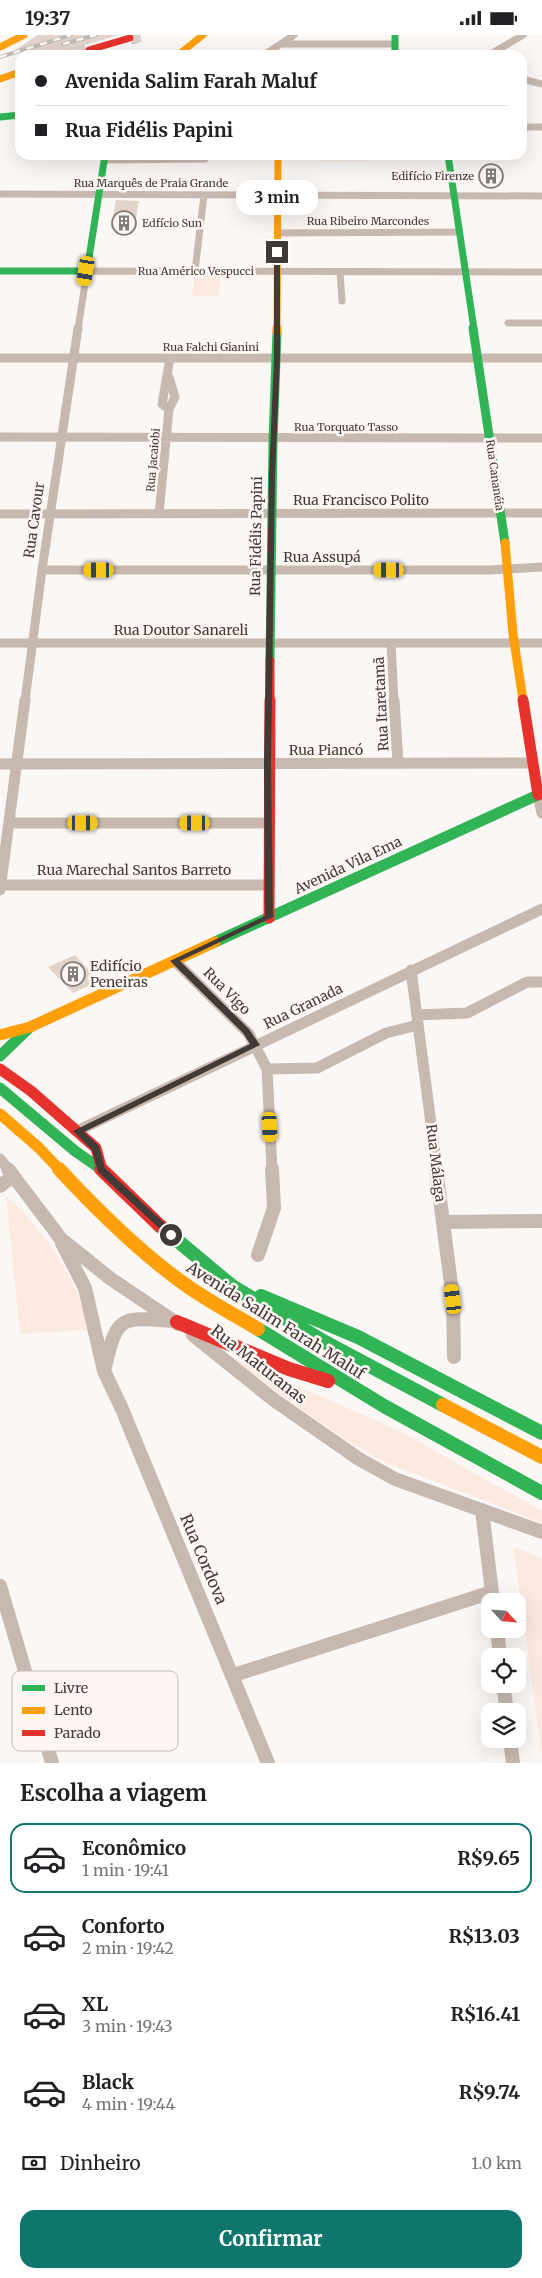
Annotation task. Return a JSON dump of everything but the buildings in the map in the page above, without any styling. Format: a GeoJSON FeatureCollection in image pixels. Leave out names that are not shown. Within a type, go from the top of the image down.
{"type":"FeatureCollection","features":[{"type":"Feature","properties":{"kind":"main road"},"geometry":{"type":"LineString","coordinates":[[0,47],[24,35]]}},
{"type":"Feature","properties":{"kind":"main road"},"geometry":{"type":"LineString","coordinates":[[184,50],[203,35]]}},
{"type":"Feature","properties":{"kind":"main road"},"geometry":{"type":"LineString","coordinates":[[89,50],[130,38]]}},
{"type":"Feature","properties":{"kind":"main road"},"geometry":{"type":"LineString","coordinates":[[0,79],[15,74]]}},
{"type":"Feature","properties":{"kind":"main road"},"geometry":{"type":"LineString","coordinates":[[0,117],[15,116]]}},
{"type":"Feature","properties":{"kind":"main road","name":"Rua Cavour"},"geometry":{"type":"LineString","coordinates":[[86,271],[105,160]]}},
{"type":"Feature","properties":{"kind":"main road","name":"Rua Fidélis Papini"},"geometry":{"type":"LineString","coordinates":[[269,917],[269,643],[273,439],[277,358],[278,160]]}},
{"type":"Feature","properties":{"kind":"main road","name":"Rua Cananéia"},"geometry":{"type":"LineString","coordinates":[[449,160],[500,513],[514,643],[533,763],[540,794]]}},
{"type":"Feature","properties":{"kind":"main road","name":"Rua Américo Vespucci"},"geometry":{"type":"LineString","coordinates":[[0,271],[86,271]]}},
{"type":"Feature","properties":{"kind":"main road","name":"Avenida Vila Ema"},"geometry":{"type":"LineString","coordinates":[[0,1035],[30,1027],[540,794]]}},
{"type":"Feature","properties":{"kind":"main road","name":"Avenida Vila Ema"},"geometry":{"type":"LineString","coordinates":[[0,1056],[30,1027]]}},
{"type":"Feature","properties":{"kind":"main road","name":"Avenida Salim Farah Maluf"},"geometry":{"type":"LineString","coordinates":[[0,1069],[32,1091],[96,1148],[101,1169],[158,1224],[232,1286],[323,1341],[542,1457]]}},
{"type":"Feature","properties":{"kind":"main road"},"geometry":{"type":"LineString","coordinates":[[0,1088],[19,1102],[81,1157],[101,1169]]}},
{"type":"Feature","properties":{"kind":"main road","name":"Avenida Salim Farah Maluf"},"geometry":{"type":"LineString","coordinates":[[0,1114],[39,1150],[96,1209],[184,1284],[351,1386],[542,1493]]}},
{"type":"Feature","properties":{"kind":"main road","name":"Avenida Salim Farah Maluf"},"geometry":{"type":"LineString","coordinates":[[232,1286],[281,1303],[358,1337],[542,1433]]}},
{"type":"Feature","properties":{"kind":"main road"},"geometry":{"type":"LineString","coordinates":[[177,1322],[228,1341],[292,1370],[351,1386]]}},
{"type":"Feature","properties":{"kind":"street"},"geometry":{"type":"LineString","coordinates":[[272,50],[294,35]]}},
{"type":"Feature","properties":{"kind":"street"},"geometry":{"type":"LineString","coordinates":[[498,50],[523,35]]}},
{"type":"Feature","properties":{"kind":"street"},"geometry":{"type":"LineString","coordinates":[[281,44],[394,45]]}},
{"type":"Feature","properties":{"kind":"street"},"geometry":{"type":"LineString","coordinates":[[527,80],[542,84]]}},
{"type":"Feature","properties":{"kind":"street"},"geometry":{"type":"LineString","coordinates":[[527,127],[542,127]]}},
{"type":"Feature","properties":{"kind":"street","name":"Rua Marquês de Praia Grande"},"geometry":{"type":"LineString","coordinates":[[0,194],[542,196]]}},
{"type":"Feature","properties":{"kind":"street"},"geometry":{"type":"LineString","coordinates":[[195,271],[204,195]]}},
{"type":"Feature","properties":{"kind":"street","name":"Rua Ribeiro Marcondes"},"geometry":{"type":"LineString","coordinates":[[277,233],[459,233]]}},
{"type":"Feature","properties":{"kind":"street","name":"Rua Américo Vespucci"},"geometry":{"type":"LineString","coordinates":[[86,271],[542,272]]}},
{"type":"Feature","properties":{"kind":"street","name":"Rua Cavour"},"geometry":{"type":"LineString","coordinates":[[0,890],[42,570],[86,271]]}},
{"type":"Feature","properties":{"kind":"street"},"geometry":{"type":"LineString","coordinates":[[340,271],[342,301]]}},
{"type":"Feature","properties":{"kind":"street"},"geometry":{"type":"LineString","coordinates":[[508,323],[542,323]]}},
{"type":"Feature","properties":{"kind":"street","name":"Rua Falchi Gianini"},"geometry":{"type":"LineString","coordinates":[[0,358],[542,358]]}},
{"type":"Feature","properties":{"kind":"street","name":"Rua Jacaiobi"},"geometry":{"type":"LineString","coordinates":[[159,514],[169,409],[162,404],[163,390],[169,377],[170,358]]}},
{"type":"Feature","properties":{"kind":"street","name":"Rua Torquato Tasso"},"geometry":{"type":"LineString","coordinates":[[0,437],[542,438]]}},
{"type":"Feature","properties":{"kind":"street","name":"Rua Francisco Polito"},"geometry":{"type":"LineString","coordinates":[[0,514],[542,513]]}},
{"type":"Feature","properties":{"kind":"street","name":"Rua Assupá"},"geometry":{"type":"LineString","coordinates":[[42,570],[489,570],[542,567]]}},
{"type":"Feature","properties":{"kind":"street","name":"Rua Doutor Sanareli"},"geometry":{"type":"LineString","coordinates":[[0,643],[542,643]]}},
{"type":"Feature","properties":{"kind":"street","name":"Rua Itaretamã"},"geometry":{"type":"LineString","coordinates":[[391,643],[398,763]]}},
{"type":"Feature","properties":{"kind":"street","name":"Rua Piancó"},"geometry":{"type":"LineString","coordinates":[[0,764],[533,763]]}},
{"type":"Feature","properties":{"kind":"street"},"geometry":{"type":"LineString","coordinates":[[540,794],[542,813]]}},
{"type":"Feature","properties":{"kind":"street"},"geometry":{"type":"LineString","coordinates":[[9,823],[270,823]]}},
{"type":"Feature","properties":{"kind":"street","name":"Rua Marechal Santos Barreto"},"geometry":{"type":"LineString","coordinates":[[0,885],[269,885]]}},
{"type":"Feature","properties":{"kind":"street","name":"Rua Granada"},"geometry":{"type":"LineString","coordinates":[[77,1131],[542,909]]}},
{"type":"Feature","properties":{"kind":"street","name":"Rua Vigo"},"geometry":{"type":"LineString","coordinates":[[175,961],[246,1031],[256,1045],[267,1069]]}},
{"type":"Feature","properties":{"kind":"street","name":"Rua Málaga"},"geometry":{"type":"LineString","coordinates":[[412,970],[453,1299],[454,1357]]}},
{"type":"Feature","properties":{"kind":"street"},"geometry":{"type":"LineString","coordinates":[[258,1255],[274,1207],[267,1069],[317,1068],[386,1033],[418,1020],[467,1013],[528,982],[542,982]]}},
{"type":"Feature","properties":{"kind":"street","name":"Rua Maturanas"},"geometry":{"type":"LineString","coordinates":[[0,1159],[61,1239],[111,1279],[177,1322],[274,1400],[359,1459],[395,1479],[542,1532]]}},
{"type":"Feature","properties":{"kind":"street"},"geometry":{"type":"LineString","coordinates":[[0,1186],[13,1176]]}},
{"type":"Feature","properties":{"kind":"street"},"geometry":{"type":"LineString","coordinates":[[443,1222],[542,1221]]}},
{"type":"Feature","properties":{"kind":"street","name":"Rua Cordova"},"geometry":{"type":"LineString","coordinates":[[61,1239],[85,1288],[104,1371],[122,1409],[234,1675],[268,1763]]}},
{"type":"Feature","properties":{"kind":"street"},"geometry":{"type":"LineString","coordinates":[[104,1371],[113,1334],[126,1321],[138,1318],[177,1322]]}},
{"type":"Feature","properties":{"kind":"street"},"geometry":{"type":"LineString","coordinates":[[482,1510],[492,1593]]}},
{"type":"Feature","properties":{"kind":"street"},"geometry":{"type":"LineString","coordinates":[[0,1586],[25,1671]]}},
{"type":"Feature","properties":{"kind":"street"},"geometry":{"type":"LineString","coordinates":[[234,1675],[481,1599]]}},
{"type":"Feature","properties":{"kind":"street"},"geometry":{"type":"LineString","coordinates":[[511,1748],[513,1763]]}},
{"type":"Feature","properties":{"kind":"street"},"geometry":{"type":"LineString","coordinates":[[48,1751],[52,1763]]}},
{"type":"Feature","properties":{"kind":"shaded area"},"geometry":{"type":"Polygon","coordinates":[[[321,160],[371,160],[371,161],[321,162],[321,160]]]}},
{"type":"Feature","properties":{"kind":"shaded area"},"geometry":{"type":"Polygon","coordinates":[[[195,275],[221,275],[219,296],[192,296],[195,275]]]}},
{"type":"Feature","properties":{"kind":"shaded area"},"geometry":{"type":"Polygon","coordinates":[[[6,1196],[34,1224],[58,1257],[77,1293],[90,1330],[20,1334],[6,1196]]]}},
{"type":"Feature","properties":{"kind":"shaded area"},"geometry":{"type":"Polygon","coordinates":[[[233,1358],[400,1431],[542,1511],[542,1523],[387,1463],[354,1445],[283,1397],[233,1358]]]}},
{"type":"Feature","properties":{"kind":"shaded area"},"geometry":{"type":"Polygon","coordinates":[[[514,1547],[542,1558],[542,1755],[526,1638],[526,1593],[520,1593],[514,1547]]]}},
{"type":"Feature","properties":{"kind":"tunnel"},"geometry":{"type":"LineString","coordinates":[[130,38],[140,35]]}},
{"type":"Feature","properties":{"kind":"railway"},"geometry":{"type":"LineString","coordinates":[[23,50],[71,35]]}},
{"type":"Feature","properties":{"kind":"railway"},"geometry":{"type":"LineString","coordinates":[[63,44],[96,35]]}},
{"type":"Feature","properties":{"kind":"railway"},"geometry":{"type":"LineString","coordinates":[[0,57],[15,52]]}},
{"type":"Feature","properties":{"kind":"traffic: fast"},"geometry":{"type":"LineString","coordinates":[[395,35],[395,50]]}},
{"type":"Feature","properties":{"kind":"traffic: fast"},"geometry":{"type":"LineString","coordinates":[[0,117],[15,116]]}},
{"type":"Feature","properties":{"kind":"traffic: fast"},"geometry":{"type":"LineString","coordinates":[[0,271],[87,271],[104,160]]}},
{"type":"Feature","properties":{"kind":"traffic: fast"},"geometry":{"type":"LineString","coordinates":[[449,160],[505,543]]}},
{"type":"Feature","properties":{"kind":"traffic: fast"},"geometry":{"type":"LineString","coordinates":[[270,661],[273,439],[277,332]]}},
{"type":"Feature","properties":{"kind":"traffic: fast"},"geometry":{"type":"LineString","coordinates":[[215,942],[542,793]]}},
{"type":"Feature","properties":{"kind":"traffic: fast"},"geometry":{"type":"LineString","coordinates":[[0,1056],[30,1027]]}},
{"type":"Feature","properties":{"kind":"traffic: fast"},"geometry":{"type":"LineString","coordinates":[[0,1088],[75,1151],[101,1169]]}},
{"type":"Feature","properties":{"kind":"traffic: fast"},"geometry":{"type":"LineString","coordinates":[[160,1226],[232,1286],[323,1341],[443,1405]]}},
{"type":"Feature","properties":{"kind":"traffic: fast"},"geometry":{"type":"LineString","coordinates":[[261,1296],[358,1337],[542,1433]]}},
{"type":"Feature","properties":{"kind":"traffic: fast"},"geometry":{"type":"LineString","coordinates":[[258,1329],[384,1406],[542,1493]]}},
{"type":"Feature","properties":{"kind":"traffic: slow"},"geometry":{"type":"LineString","coordinates":[[0,47],[24,35]]}},
{"type":"Feature","properties":{"kind":"traffic: slow"},"geometry":{"type":"LineString","coordinates":[[184,50],[203,35]]}},
{"type":"Feature","properties":{"kind":"traffic: slow"},"geometry":{"type":"LineString","coordinates":[[0,79],[15,74]]}},
{"type":"Feature","properties":{"kind":"traffic: slow"},"geometry":{"type":"LineString","coordinates":[[277,332],[278,160]]}},
{"type":"Feature","properties":{"kind":"traffic: slow"},"geometry":{"type":"LineString","coordinates":[[505,543],[513,634],[523,700]]}},
{"type":"Feature","properties":{"kind":"traffic: slow"},"geometry":{"type":"LineString","coordinates":[[0,1035],[30,1027],[215,942]]}},
{"type":"Feature","properties":{"kind":"traffic: slow"},"geometry":{"type":"LineString","coordinates":[[0,1114],[38,1147],[96,1209],[150,1257],[184,1284],[258,1329]]}},
{"type":"Feature","properties":{"kind":"traffic: slow"},"geometry":{"type":"LineString","coordinates":[[443,1405],[542,1457]]}},
{"type":"Feature","properties":{"kind":"traffic: jam"},"geometry":{"type":"LineString","coordinates":[[89,50],[130,38]]}},
{"type":"Feature","properties":{"kind":"traffic: jam"},"geometry":{"type":"LineString","coordinates":[[269,918],[270,661]]}},
{"type":"Feature","properties":{"kind":"traffic: jam"},"geometry":{"type":"LineString","coordinates":[[523,700],[538,795]]}},
{"type":"Feature","properties":{"kind":"traffic: jam"},"geometry":{"type":"LineString","coordinates":[[0,1069],[31,1091],[96,1148],[101,1169],[160,1226]]}},
{"type":"Feature","properties":{"kind":"traffic: jam"},"geometry":{"type":"LineString","coordinates":[[177,1322],[289,1369],[328,1381]]}},
{"type":"Feature","properties":{"kind":"place","name":"Edifício Firenze"},"geometry":{"type":"Point","coordinates":[491,176]}},
{"type":"Feature","properties":{"kind":"place","name":"Edfício Sun"},"geometry":{"type":"Point","coordinates":[124,223]}},
{"type":"Feature","properties":{"kind":"place","name":"Edifício Peneiras"},"geometry":{"type":"Point","coordinates":[73,974]}},
{"type":"Feature","properties":{"kind":"route"},"geometry":{"type":"LineString","coordinates":[[171,1235],[101,1169],[96,1148],[77,1131],[256,1045],[249,1034],[175,961],[269,917],[270,823],[268,764],[272,476],[277,358],[277,252]]}}]}
